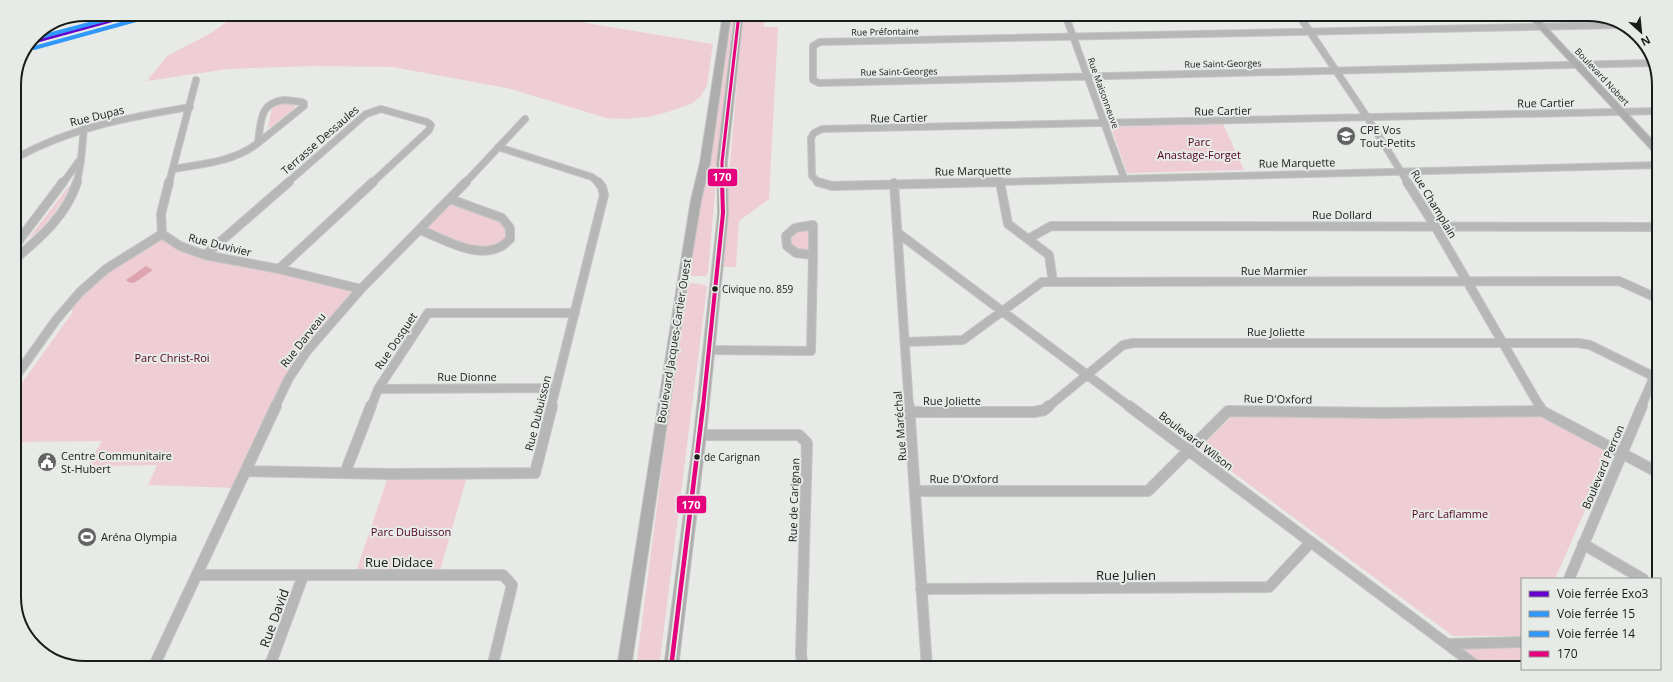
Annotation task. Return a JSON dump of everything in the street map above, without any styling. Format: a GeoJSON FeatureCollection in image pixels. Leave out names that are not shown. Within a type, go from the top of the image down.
{"type":"FeatureCollection","features":[{"type":"Feature","properties":{"kind":"main road","name":"Boulevard Jacques-Cartier Ouest"},"geometry":{"type":"LineString","coordinates":[[625,661],[683,280],[696,200],[705,163],[725,21]]}},
{"type":"Feature","properties":{"kind":"main road"},"geometry":{"type":"LineString","coordinates":[[672,661],[700,435],[723,213],[722,162],[738,21]]}},
{"type":"Feature","properties":{"kind":"main road","name":"Boulevard Nobert"},"geometry":{"type":"LineString","coordinates":[[1537,21],[1652,145]]}},
{"type":"Feature","properties":{"kind":"street","name":"Rue Maisonneuve"},"geometry":{"type":"LineString","coordinates":[[1068,21],[1124,178]]}},
{"type":"Feature","properties":{"kind":"street","name":"Rue Champlain"},"geometry":{"type":"LineString","coordinates":[[1303,21],[1402,172],[1542,411]]}},
{"type":"Feature","properties":{"kind":"street","name":"Rue Préfontaine"},"geometry":{"type":"LineString","coordinates":[[813,61],[813,46],[820,42],[1609,25]]}},
{"type":"Feature","properties":{"kind":"street","name":"Rue Saint-Georges"},"geometry":{"type":"LineString","coordinates":[[813,61],[813,80],[819,83],[1648,63]]}},
{"type":"Feature","properties":{"kind":"street"},"geometry":{"type":"LineString","coordinates":[[21,370],[62,315],[96,278],[106,269],[162,234],[161,214],[196,80]]}},
{"type":"Feature","properties":{"kind":"street"},"geometry":{"type":"LineString","coordinates":[[173,169],[221,161],[249,150],[258,144],[304,106],[304,103],[278,100],[269,104],[264,109],[258,144]]}},
{"type":"Feature","properties":{"kind":"street","name":"Rue Dupas"},"geometry":{"type":"LineString","coordinates":[[21,155],[44,142],[84,128],[112,121],[190,107]]}},
{"type":"Feature","properties":{"kind":"street","name":"Terrasse Dessaules"},"geometry":{"type":"LineString","coordinates":[[205,255],[366,114],[381,109],[427,122],[431,125],[429,130],[280,269]]}},
{"type":"Feature","properties":{"kind":"street","name":"Rue Cartier"},"geometry":{"type":"LineString","coordinates":[[811,158],[811,138],[814,133],[822,129],[1652,111]]}},
{"type":"Feature","properties":{"kind":"street","name":"Rue Darveau"},"geometry":{"type":"LineString","coordinates":[[155,661],[289,378],[307,351],[361,289],[450,199],[525,119]]}},
{"type":"Feature","properties":{"kind":"street"},"geometry":{"type":"LineString","coordinates":[[21,254],[51,226],[74,192],[83,150],[84,128]]}},
{"type":"Feature","properties":{"kind":"street","name":"Rue Dubuisson"},"geometry":{"type":"LineString","coordinates":[[246,471],[535,473],[604,195],[601,186],[592,177],[498,147]]}},
{"type":"Feature","properties":{"kind":"street"},"geometry":{"type":"LineString","coordinates":[[21,238],[81,158]]}},
{"type":"Feature","properties":{"kind":"street","name":"Rue Marquette"},"geometry":{"type":"LineString","coordinates":[[811,158],[812,176],[819,183],[832,186],[894,183],[1652,165]]}},
{"type":"Feature","properties":{"kind":"street"},"geometry":{"type":"LineString","coordinates":[[1000,181],[1008,224],[1049,255],[1053,282]]}},
{"type":"Feature","properties":{"kind":"street","name":"Rue Maréchal"},"geometry":{"type":"LineString","coordinates":[[894,183],[927,661]]}},
{"type":"Feature","properties":{"kind":"street"},"geometry":{"type":"LineString","coordinates":[[420,230],[470,249],[482,251],[500,247],[510,239],[510,228],[502,218],[450,199]]}},
{"type":"Feature","properties":{"kind":"street"},"geometry":{"type":"LineString","coordinates":[[708,350],[811,351],[813,255],[813,225],[795,228],[786,236],[787,246],[796,254],[813,255]]}},
{"type":"Feature","properties":{"kind":"street","name":"Rue Dollard"},"geometry":{"type":"LineString","coordinates":[[1028,239],[1051,226],[1652,227]]}},
{"type":"Feature","properties":{"kind":"street","name":"Boulevard Wilson"},"geometry":{"type":"LineString","coordinates":[[898,233],[1470,661]]}},
{"type":"Feature","properties":{"kind":"street","name":"Rue Duvivier"},"geometry":{"type":"LineString","coordinates":[[162,234],[180,246],[205,255],[280,269],[361,289]]}},
{"type":"Feature","properties":{"kind":"street","name":"Rue Marmier"},"geometry":{"type":"LineString","coordinates":[[905,342],[963,340],[1042,282],[1619,282],[1652,296]]}},
{"type":"Feature","properties":{"kind":"street","name":"Rue Dosquet"},"geometry":{"type":"LineString","coordinates":[[345,472],[378,388],[428,313],[575,313]]}},
{"type":"Feature","properties":{"kind":"street","name":"Rue Joliette"},"geometry":{"type":"LineString","coordinates":[[910,412],[1039,411],[1048,408],[1123,345],[1133,343],[1585,344],[1652,375]]}},
{"type":"Feature","properties":{"kind":"street","name":"Boulevard Perron"},"geometry":{"type":"LineString","coordinates":[[1569,578],[1652,386]]}},
{"type":"Feature","properties":{"kind":"street","name":"Rue Dionne"},"geometry":{"type":"LineString","coordinates":[[378,388],[556,388]]}},
{"type":"Feature","properties":{"kind":"street","name":"Rue D'Oxford"},"geometry":{"type":"LineString","coordinates":[[915,491],[1148,491],[1228,411],[1384,413],[1542,411],[1652,469]]}},
{"type":"Feature","properties":{"kind":"street","name":"Rue de Carignan"},"geometry":{"type":"LineString","coordinates":[[700,435],[799,436],[807,444],[802,661]]}},
{"type":"Feature","properties":{"kind":"street","name":"Rue Julien"},"geometry":{"type":"LineString","coordinates":[[922,589],[1269,587],[1311,542]]}},
{"type":"Feature","properties":{"kind":"street"},"geometry":{"type":"LineString","coordinates":[[1583,544],[1641,578]]}},
{"type":"Feature","properties":{"kind":"street","name":"Rue Didace"},"geometry":{"type":"LineString","coordinates":[[197,575],[504,575],[512,586],[494,661]]}},
{"type":"Feature","properties":{"kind":"street","name":"Rue David"},"geometry":{"type":"LineString","coordinates":[[272,661],[303,576]]}},
{"type":"Feature","properties":{"kind":"street"},"geometry":{"type":"LineString","coordinates":[[1448,644],[1521,642]]}},
{"type":"Feature","properties":{"kind":"green space"},"geometry":{"type":"Polygon","coordinates":[[[228,21],[570,21],[713,44],[707,86],[700,97],[691,104],[668,112],[647,117],[627,119],[606,118],[511,89],[393,67],[314,66],[228,69],[147,81],[167,56],[211,33],[228,21]]]}},
{"type":"Feature","properties":{"kind":"green space"},"geometry":{"type":"Polygon","coordinates":[[[730,21],[735,21],[718,159],[708,273],[706,276],[692,276],[689,273],[699,203],[730,21]]]}},
{"type":"Feature","properties":{"kind":"green space"},"geometry":{"type":"Polygon","coordinates":[[[742,21],[764,21],[764,27],[778,27],[769,199],[739,221],[736,267],[721,267],[742,21]]]}},
{"type":"Feature","properties":{"kind":"green space"},"geometry":{"type":"Polygon","coordinates":[[[280,104],[295,104],[295,108],[271,127],[268,127],[272,108],[280,104]]]}},
{"type":"Feature","properties":{"kind":"green space","name":"Parc Anastage-Forget"},"geometry":{"type":"Polygon","coordinates":[[[1223,124],[1244,170],[1127,173],[1111,127],[1223,124]]]}},
{"type":"Feature","properties":{"kind":"green space"},"geometry":{"type":"Polygon","coordinates":[[[69,186],[63,200],[52,216],[40,230],[28,239],[69,186]]]}},
{"type":"Feature","properties":{"kind":"green space"},"geometry":{"type":"Polygon","coordinates":[[[450,199],[502,218],[510,239],[482,251],[420,230],[450,199]]]}},
{"type":"Feature","properties":{"kind":"green space"},"geometry":{"type":"Polygon","coordinates":[[[809,228],[809,253],[797,251],[790,245],[789,236],[796,230],[809,228]]]}},
{"type":"Feature","properties":{"kind":"green space","name":"Parc Christ-Roi"},"geometry":{"type":"Polygon","coordinates":[[[162,234],[180,246],[361,289],[289,378],[237,488],[148,485],[157,465],[88,465],[102,441],[21,442],[21,384],[72,313],[73,302],[96,278],[162,234]]]}},
{"type":"Feature","properties":{"kind":"green space"},"geometry":{"type":"Polygon","coordinates":[[[690,284],[705,285],[707,287],[660,661],[637,661],[668,421],[688,288],[690,284]]]}},
{"type":"Feature","properties":{"kind":"green space","name":"Parc Laflamme"},"geometry":{"type":"Polygon","coordinates":[[[1232,416],[1386,419],[1543,416],[1610,453],[1555,578],[1521,578],[1521,636],[1453,636],[1200,448],[1232,416]]]}},
{"type":"Feature","properties":{"kind":"green space","name":"Parc DuBuisson"},"geometry":{"type":"Polygon","coordinates":[[[468,473],[439,574],[355,575],[389,474],[468,473]]]}},
{"type":"Feature","properties":{"kind":"green space"},"geometry":{"type":"Polygon","coordinates":[[[1521,642],[1521,661],[1470,661],[1448,644],[1521,642]]]}},
{"type":"Feature","properties":{"kind":"shaded area"},"geometry":{"type":"Polygon","coordinates":[[[146,266],[153,270],[134,283],[126,280],[146,266]]]}},
{"type":"Feature","properties":{"kind":"rail line","name":"14"},"geometry":{"type":"LineString","coordinates":[[45,36],[101,21]]}},
{"type":"Feature","properties":{"kind":"rail line","name":"Exo3"},"geometry":{"type":"LineString","coordinates":[[40,40],[108,21]]}},
{"type":"Feature","properties":{"kind":"rail line","name":"15"},"geometry":{"type":"LineString","coordinates":[[34,48],[132,21]]}},
{"type":"Feature","properties":{"kind":"transit line","name":"170"},"geometry":{"type":"LineString","coordinates":[[672,661],[700,435],[723,213],[722,162],[738,21]]}},
{"type":"Feature","properties":{"kind":"place","name":"CPE Vos Tout-Petits"},"geometry":{"type":"Point","coordinates":[1346,136]}},
{"type":"Feature","properties":{"kind":"place","name":"Civique no. 859"},"geometry":{"type":"Point","coordinates":[715,289]}},
{"type":"Feature","properties":{"kind":"place","name":"de Carignan"},"geometry":{"type":"Point","coordinates":[697,457]}},
{"type":"Feature","properties":{"kind":"place","name":"Centre Communitaire St-Hubert"},"geometry":{"type":"Point","coordinates":[47,462]}},
{"type":"Feature","properties":{"kind":"place","name":"Aréna Olympia"},"geometry":{"type":"Point","coordinates":[87,537]}}]}
